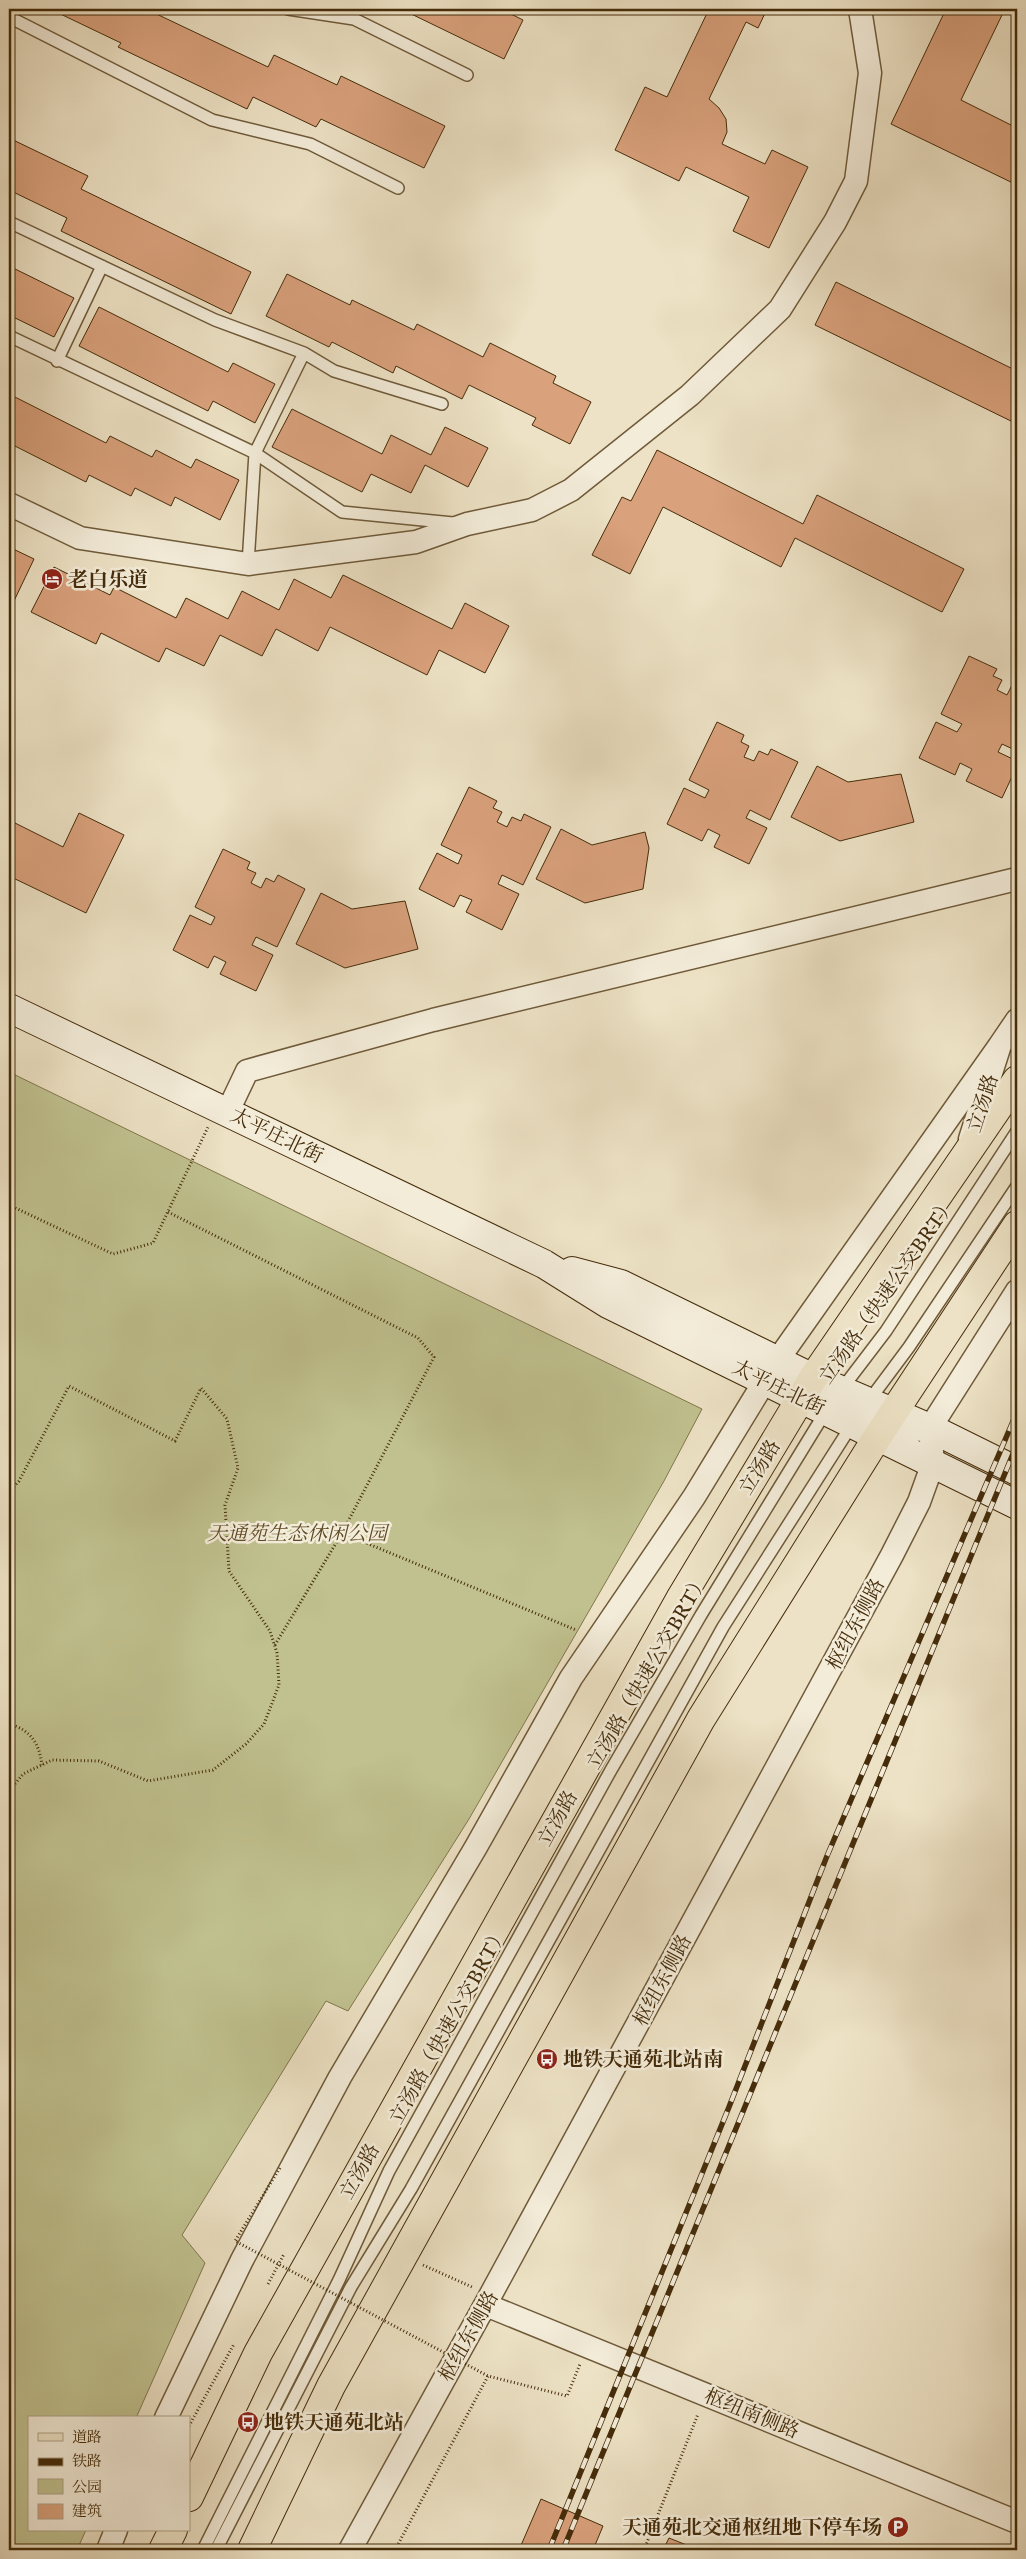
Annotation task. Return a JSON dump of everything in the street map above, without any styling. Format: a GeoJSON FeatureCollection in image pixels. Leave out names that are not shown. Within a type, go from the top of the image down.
{"type":"FeatureCollection","features":[{"type":"Feature","properties":{"kind":"main road","name":"立汤路"},"geometry":{"type":"LineString","coordinates":[[190,2495],[258,2353],[680,1599],[807,1388],[963,1162],[1017,1080]]}},
{"type":"Feature","properties":{"kind":"main road"},"geometry":{"type":"LineString","coordinates":[[252,2550],[331,2386],[701,1719],[878,1436],[1017,1225]]}},
{"type":"Feature","properties":{"kind":"main road"},"geometry":{"type":"LineString","coordinates":[[163,2550],[171,2532]]}},
{"type":"Feature","properties":{"kind":"street"},"geometry":{"type":"LineString","coordinates":[[9,504],[80,538],[248,564],[416,542],[467,524],[532,510],[570,490],[690,395],[780,309],[835,222],[856,181],[870,73],[860,9]]}},
{"type":"Feature","properties":{"kind":"street"},"geometry":{"type":"LineString","coordinates":[[223,1109],[247,1071],[432,1020],[1017,879]]}},
{"type":"Feature","properties":{"kind":"street","name":"太平庄北街"},"geometry":{"type":"LineString","coordinates":[[9,1008],[544,1264],[608,1304],[771,1371],[860,1413],[893,1413],[930,1428],[1017,1471]]}},
{"type":"Feature","properties":{"kind":"street","name":"立汤路"},"geometry":{"type":"LineString","coordinates":[[963,1162],[1000,1045],[1017,1020]]}},
{"type":"Feature","properties":{"kind":"street"},"geometry":{"type":"LineString","coordinates":[[167,2416],[242,2260],[340,2076],[476,1847],[571,1678],[694,1496],[771,1371],[1000,1045]]}},
{"type":"Feature","properties":{"kind":"street"},"geometry":{"type":"LineString","coordinates":[[878,1436],[930,1428],[1017,1291]]}},
{"type":"Feature","properties":{"kind":"street","name":"太平庄北街"},"geometry":{"type":"LineString","coordinates":[[860,1413],[878,1436],[1017,1504]]}},
{"type":"Feature","properties":{"kind":"street","name":"枢纽东侧路"},"geometry":{"type":"LineString","coordinates":[[350,2550],[892,1556],[919,1502],[934,1463],[930,1428]]}},
{"type":"Feature","properties":{"kind":"street","name":"枢纽南侧路"},"geometry":{"type":"LineString","coordinates":[[488,2300],[588,2346],[1017,2522]]}},
{"type":"Feature","properties":{"kind":"street"},"geometry":{"type":"LineString","coordinates":[[108,2550],[115,2532]]}},
{"type":"Feature","properties":{"kind":"lane"},"geometry":{"type":"LineString","coordinates":[[288,9],[354,19],[467,75]]}},
{"type":"Feature","properties":{"kind":"lane"},"geometry":{"type":"LineString","coordinates":[[9,17],[212,120],[310,144],[398,188]]}},
{"type":"Feature","properties":{"kind":"lane"},"geometry":{"type":"LineString","coordinates":[[9,222],[215,320],[304,353],[334,371],[442,404]]}},
{"type":"Feature","properties":{"kind":"lane"},"geometry":{"type":"LineString","coordinates":[[57,361],[102,266]]}},
{"type":"Feature","properties":{"kind":"lane"},"geometry":{"type":"LineString","coordinates":[[9,336],[57,361],[255,454],[342,512],[467,524]]}},
{"type":"Feature","properties":{"kind":"lane"},"geometry":{"type":"LineString","coordinates":[[248,564],[255,454],[304,353]]}},
{"type":"Feature","properties":{"kind":"lane","name":"立汤路（快速公交BRT）"},"geometry":{"type":"LineString","coordinates":[[203,2550],[339,2280],[389,2171],[611,1770],[701,1615],[833,1401],[886,1331],[1017,1131]]}},
{"type":"Feature","properties":{"kind":"lane"},"geometry":{"type":"LineString","coordinates":[[216,2550],[351,2287],[411,2189],[723,1627],[860,1413],[909,1347],[1017,1186]]}},
{"type":"Feature","properties":{"kind":"path"},"geometry":{"type":"LineString","coordinates":[[9,1205],[112,1254],[153,1243],[223,1109]]}},
{"type":"Feature","properties":{"kind":"path"},"geometry":{"type":"LineString","coordinates":[[168,1212],[418,1338],[434,1357],[342,1533],[275,1646]]}},
{"type":"Feature","properties":{"kind":"path"},"geometry":{"type":"LineString","coordinates":[[9,1492],[19,1481],[69,1386],[175,1441],[201,1388],[227,1420],[238,1468],[225,1504],[229,1571],[270,1631],[275,1646],[279,1685],[264,1724],[246,1744],[213,1770],[148,1781],[99,1761],[52,1760],[24,1774],[9,1791]]}},
{"type":"Feature","properties":{"kind":"path"},"geometry":{"type":"LineString","coordinates":[[342,1533],[576,1630]]}},
{"type":"Feature","properties":{"kind":"path"},"geometry":{"type":"LineString","coordinates":[[9,1724],[21,1727],[40,1746],[42,1765]]}},
{"type":"Feature","properties":{"kind":"path"},"geometry":{"type":"LineString","coordinates":[[280,2168],[235,2240],[488,2376],[567,2396],[588,2346]]}},
{"type":"Feature","properties":{"kind":"path"},"geometry":{"type":"LineString","coordinates":[[403,2255],[488,2300]]}},
{"type":"Feature","properties":{"kind":"path"},"geometry":{"type":"LineString","coordinates":[[394,2550],[488,2376]]}},
{"type":"Feature","properties":{"kind":"path"},"geometry":{"type":"LineString","coordinates":[[644,2550],[706,2394]]}},
{"type":"Feature","properties":{"kind":"green space","name":"天通苑生态休闲公园"},"geometry":{"type":"Polygon","coordinates":[[[9,1072],[702,1409],[664,1481],[469,1819],[348,2011],[326,2001],[182,2235],[205,2263],[137,2416],[28,2416],[28,2532],[85,2532],[77,2550],[9,2550],[9,1072]]]}},
{"type":"Feature","properties":{"kind":"building"},"geometry":{"type":"Polygon","coordinates":[[[50,9],[146,9],[268,67],[274,55],[337,85],[341,76],[445,126],[424,168],[321,119],[316,127],[253,97],[247,109],[118,47],[121,43],[50,9]]]}},
{"type":"Feature","properties":{"kind":"building"},"geometry":{"type":"Polygon","coordinates":[[[401,9],[501,9],[523,20],[504,59],[401,9]]]}},
{"type":"Feature","properties":{"kind":"building"},"geometry":{"type":"Polygon","coordinates":[[[709,9],[767,9],[758,28],[746,22],[709,99],[719,108],[726,119],[727,132],[722,144],[765,164],[772,150],[808,167],[769,248],[733,231],[749,197],[686,167],[679,181],[615,150],[645,87],[667,97],[709,9]]]}},
{"type":"Feature","properties":{"kind":"building"},"geometry":{"type":"Polygon","coordinates":[[[946,9],[990,9],[1002,15],[961,100],[1017,128],[1017,185],[891,124],[946,9]]]}},
{"type":"Feature","properties":{"kind":"building"},"geometry":{"type":"Polygon","coordinates":[[[9,138],[88,176],[81,189],[251,272],[231,314],[61,231],[67,218],[9,190],[9,138]]]}},
{"type":"Feature","properties":{"kind":"building"},"geometry":{"type":"Polygon","coordinates":[[[9,266],[74,298],[54,337],[9,315],[9,266]]]}},
{"type":"Feature","properties":{"kind":"building"},"geometry":{"type":"Polygon","coordinates":[[[287,274],[350,305],[352,300],[414,330],[417,324],[483,357],[490,343],[556,376],[553,383],[591,402],[570,444],[532,425],[536,418],[469,385],[462,399],[396,366],[393,373],[332,342],[329,347],[266,316],[287,274]]]}},
{"type":"Feature","properties":{"kind":"building"},"geometry":{"type":"Polygon","coordinates":[[[836,282],[1017,371],[1017,424],[815,325],[836,282]]]}},
{"type":"Feature","properties":{"kind":"building"},"geometry":{"type":"Polygon","coordinates":[[[99,307],[228,372],[233,363],[275,384],[255,423],[213,401],[208,411],[79,346],[99,307]]]}},
{"type":"Feature","properties":{"kind":"building"},"geometry":{"type":"Polygon","coordinates":[[[9,394],[106,443],[110,436],[152,457],[156,450],[191,468],[196,459],[239,480],[220,520],[175,497],[171,506],[135,488],[131,496],[89,475],[86,482],[9,443],[9,394]]]}},
{"type":"Feature","properties":{"kind":"building"},"geometry":{"type":"Polygon","coordinates":[[[292,409],[382,454],[391,435],[431,455],[445,427],[488,448],[468,487],[425,465],[411,493],[371,474],[362,492],[272,447],[292,409]]]}},
{"type":"Feature","properties":{"kind":"building"},"geometry":{"type":"Polygon","coordinates":[[[657,450],[803,524],[817,495],[964,569],[942,612],[795,538],[781,567],[663,507],[630,574],[592,555],[622,497],[631,501],[657,450]]]}},
{"type":"Feature","properties":{"kind":"building"},"geometry":{"type":"Polygon","coordinates":[[[9,547],[34,559],[13,603],[9,601],[9,547]]]}},
{"type":"Feature","properties":{"kind":"building"},"geometry":{"type":"Polygon","coordinates":[[[54,567],[110,595],[114,587],[176,618],[186,598],[228,619],[242,591],[279,610],[294,579],[331,598],[343,575],[452,629],[465,603],[509,626],[485,673],[439,650],[427,675],[330,627],[318,651],[276,629],[262,656],[220,635],[204,666],[166,648],[159,662],[101,633],[96,644],[31,612],[54,567]]]}},
{"type":"Feature","properties":{"kind":"building"},"geometry":{"type":"Polygon","coordinates":[[[969,656],[997,669],[993,676],[1002,680],[997,690],[1007,695],[1012,685],[1017,688],[1017,751],[1002,744],[998,752],[1017,761],[1017,766],[1002,798],[966,781],[972,769],[960,763],[955,775],[919,758],[936,722],[957,732],[962,724],[941,714],[969,656]]]}},
{"type":"Feature","properties":{"kind":"building"},"geometry":{"type":"Polygon","coordinates":[[[717,722],[744,735],[741,742],[749,746],[744,757],[754,761],[759,751],[768,755],[771,749],[798,762],[770,820],[750,810],[746,818],[767,828],[749,864],[714,847],[720,835],[708,829],[702,841],[667,824],[684,788],[705,798],[709,790],[689,780],[717,722]]]}},
{"type":"Feature","properties":{"kind":"building"},"geometry":{"type":"Polygon","coordinates":[[[817,766],[848,782],[901,774],[914,822],[840,841],[791,817],[817,766]]]}},
{"type":"Feature","properties":{"kind":"building"},"geometry":{"type":"Polygon","coordinates":[[[469,787],[497,801],[493,808],[502,812],[497,822],[507,827],[512,817],[521,821],[524,814],[551,827],[523,885],[502,875],[498,884],[519,894],[502,930],[466,912],[472,900],[460,895],[454,907],[419,889],[437,853],[458,864],[462,855],[441,845],[469,787]]]}},
{"type":"Feature","properties":{"kind":"building"},"geometry":{"type":"Polygon","coordinates":[[[79,813],[124,835],[86,913],[9,876],[9,820],[63,847],[79,813]]]}},
{"type":"Feature","properties":{"kind":"building"},"geometry":{"type":"Polygon","coordinates":[[[561,829],[592,845],[645,832],[649,848],[643,889],[585,903],[536,879],[561,829]]]}},
{"type":"Feature","properties":{"kind":"building"},"geometry":{"type":"Polygon","coordinates":[[[223,849],[250,862],[247,869],[256,873],[251,883],[261,888],[266,878],[274,882],[278,875],[305,889],[277,947],[256,937],[252,945],[273,955],[256,991],[220,974],[226,962],[214,956],[208,968],[173,950],[190,915],[211,925],[215,917],[195,907],[223,849]]]}},
{"type":"Feature","properties":{"kind":"building"},"geometry":{"type":"Polygon","coordinates":[[[321,893],[352,909],[405,901],[418,949],[345,968],[296,944],[321,893]]]}},
{"type":"Feature","properties":{"kind":"building"},"geometry":{"type":"Polygon","coordinates":[[[541,2499],[603,2526],[593,2550],[519,2550],[541,2499]]]}},
{"type":"Feature","properties":{"kind":"building"},"geometry":{"type":"Polygon","coordinates":[[[669,2538],[699,2550],[663,2550],[669,2538]]]}},
{"type":"Feature","properties":{"kind":"railway"},"geometry":{"type":"LineString","coordinates":[[549,2550],[729,2107],[827,1856],[1017,1412]]}},
{"type":"Feature","properties":{"kind":"railway"},"geometry":{"type":"LineString","coordinates":[[563,2550],[1017,1444]]}},
{"type":"Feature","properties":{"kind":"place","name":"老白乐道"},"geometry":{"type":"Point","coordinates":[52,579]}},
{"type":"Feature","properties":{"kind":"place","name":"地铁天通苑北站南"},"geometry":{"type":"Point","coordinates":[547,2059]}},
{"type":"Feature","properties":{"kind":"place","name":"地铁天通苑北站"},"geometry":{"type":"Point","coordinates":[248,2422]}},
{"type":"Feature","properties":{"kind":"place","name":"天通苑北交通枢纽地下停车场"},"geometry":{"type":"Point","coordinates":[898,2527]}}]}
